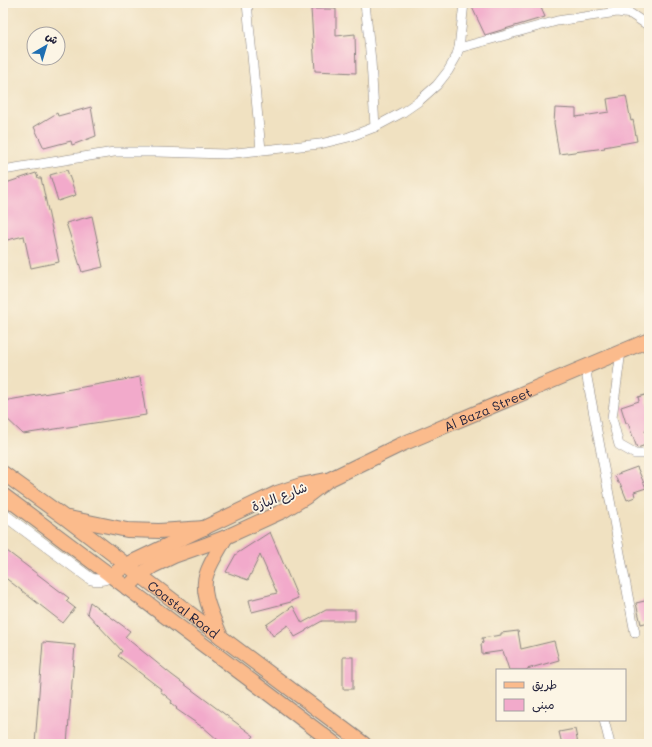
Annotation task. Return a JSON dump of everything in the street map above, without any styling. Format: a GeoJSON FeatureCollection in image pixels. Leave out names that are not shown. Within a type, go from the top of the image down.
{"type":"FeatureCollection","features":[{"type":"Feature","properties":{"kind":"main road","name":"Al Baza Street"},"geometry":{"type":"LineString","coordinates":[[328,480],[400,445],[649,340]]}},
{"type":"Feature","properties":{"kind":"main road","name":"Coastal Road"},"geometry":{"type":"LineString","coordinates":[[3,473],[64,517],[364,744]]}},
{"type":"Feature","properties":{"kind":"main road","name":"شارع البازة"},"geometry":{"type":"LineString","coordinates":[[111,576],[126,565],[277,493],[301,485],[328,480]]}},
{"type":"Feature","properties":{"kind":"main road","name":"شارع البازة"},"geometry":{"type":"LineString","coordinates":[[126,588],[153,566],[174,556],[226,537],[283,511],[306,497],[328,480]]}},
{"type":"Feature","properties":{"kind":"main road","name":"Coastal Road"},"geometry":{"type":"LineString","coordinates":[[3,495],[335,744]]}},
{"type":"Feature","properties":{"kind":"main road"},"geometry":{"type":"LineString","coordinates":[[64,517],[127,530],[205,528]]}},
{"type":"Feature","properties":{"kind":"main road"},"geometry":{"type":"LineString","coordinates":[[221,637],[206,597],[204,585],[206,574],[226,537]]}},
{"type":"Feature","properties":{"kind":"street"},"geometry":{"type":"LineString","coordinates":[[247,3],[261,150]]}},
{"type":"Feature","properties":{"kind":"street"},"geometry":{"type":"LineString","coordinates":[[365,3],[371,60],[374,127]]}},
{"type":"Feature","properties":{"kind":"street"},"geometry":{"type":"LineString","coordinates":[[3,170],[114,152],[226,154],[320,144],[349,137],[374,127],[404,112],[438,85],[448,71],[460,48],[464,3]]}},
{"type":"Feature","properties":{"kind":"street"},"geometry":{"type":"LineString","coordinates":[[460,48],[557,21],[617,12],[631,14],[649,26]]}},
{"type":"Feature","properties":{"kind":"street"},"geometry":{"type":"LineString","coordinates":[[621,351],[612,418],[619,444],[635,454],[649,454]]}},
{"type":"Feature","properties":{"kind":"street"},"geometry":{"type":"LineString","coordinates":[[585,367],[636,634]]}},
{"type":"Feature","properties":{"kind":"street"},"geometry":{"type":"LineString","coordinates":[[3,514],[91,578],[104,580],[111,576]]}},
{"type":"Feature","properties":{"kind":"street"},"geometry":{"type":"LineString","coordinates":[[604,721],[610,744]]}},
{"type":"Feature","properties":{"kind":"building"},"geometry":{"type":"Polygon","coordinates":[[[470,3],[539,3],[545,17],[485,35],[470,3]]]}},
{"type":"Feature","properties":{"kind":"building"},"geometry":{"type":"Polygon","coordinates":[[[311,9],[336,9],[336,36],[355,34],[356,73],[315,71],[311,9]]]}},
{"type":"Feature","properties":{"kind":"building"},"geometry":{"type":"Polygon","coordinates":[[[626,96],[637,141],[604,147],[605,148],[559,154],[554,123],[555,108],[576,109],[576,117],[609,112],[607,99],[626,96]]]}},
{"type":"Feature","properties":{"kind":"building"},"geometry":{"type":"Polygon","coordinates":[[[91,107],[96,136],[72,145],[71,141],[44,148],[34,127],[57,113],[58,116],[91,107]]]}},
{"type":"Feature","properties":{"kind":"building"},"geometry":{"type":"Polygon","coordinates":[[[67,170],[76,195],[58,201],[50,175],[67,170]]]}},
{"type":"Feature","properties":{"kind":"building"},"geometry":{"type":"Polygon","coordinates":[[[36,173],[38,178],[41,178],[59,262],[31,268],[24,236],[3,241],[3,184],[36,173]]]}},
{"type":"Feature","properties":{"kind":"building"},"geometry":{"type":"Polygon","coordinates":[[[92,216],[103,267],[82,272],[66,223],[92,216]]]}},
{"type":"Feature","properties":{"kind":"building"},"geometry":{"type":"Polygon","coordinates":[[[140,377],[146,415],[23,434],[3,415],[3,401],[140,377]]]}},
{"type":"Feature","properties":{"kind":"building"},"geometry":{"type":"Polygon","coordinates":[[[645,395],[649,406],[649,430],[645,431],[649,444],[637,448],[621,407],[639,401],[638,397],[645,395]]]}},
{"type":"Feature","properties":{"kind":"building"},"geometry":{"type":"Polygon","coordinates":[[[637,467],[646,488],[634,492],[635,497],[627,500],[615,475],[637,467]]]}},
{"type":"Feature","properties":{"kind":"building"},"geometry":{"type":"Polygon","coordinates":[[[270,532],[298,598],[291,602],[252,612],[249,600],[277,593],[260,555],[248,580],[226,572],[236,554],[270,532]]]}},
{"type":"Feature","properties":{"kind":"building"},"geometry":{"type":"Polygon","coordinates":[[[3,548],[69,598],[66,601],[75,608],[63,623],[3,576],[3,548]]]}},
{"type":"Feature","properties":{"kind":"building"},"geometry":{"type":"Polygon","coordinates":[[[649,600],[649,622],[641,624],[636,603],[649,600]]]}},
{"type":"Feature","properties":{"kind":"building"},"geometry":{"type":"Polygon","coordinates":[[[90,602],[130,631],[125,637],[172,675],[254,736],[247,744],[223,744],[202,726],[176,709],[177,708],[171,703],[172,701],[160,691],[161,689],[118,656],[122,651],[87,613],[90,602]]]}},
{"type":"Feature","properties":{"kind":"building"},"geometry":{"type":"Polygon","coordinates":[[[293,606],[302,623],[326,610],[355,610],[355,621],[322,621],[295,637],[288,625],[273,636],[266,625],[293,606]]]}},
{"type":"Feature","properties":{"kind":"building"},"geometry":{"type":"Polygon","coordinates":[[[518,631],[521,649],[554,641],[559,660],[527,669],[509,669],[503,651],[482,654],[482,638],[501,635],[501,633],[518,631]]]}},
{"type":"Feature","properties":{"kind":"building"},"geometry":{"type":"Polygon","coordinates":[[[43,642],[75,645],[67,744],[35,744],[43,642]]]}},
{"type":"Feature","properties":{"kind":"building"},"geometry":{"type":"Polygon","coordinates":[[[343,657],[353,657],[353,689],[343,689],[343,657]]]}},
{"type":"Feature","properties":{"kind":"building"},"geometry":{"type":"Polygon","coordinates":[[[575,729],[578,744],[562,744],[559,732],[575,729]]]}}]}
